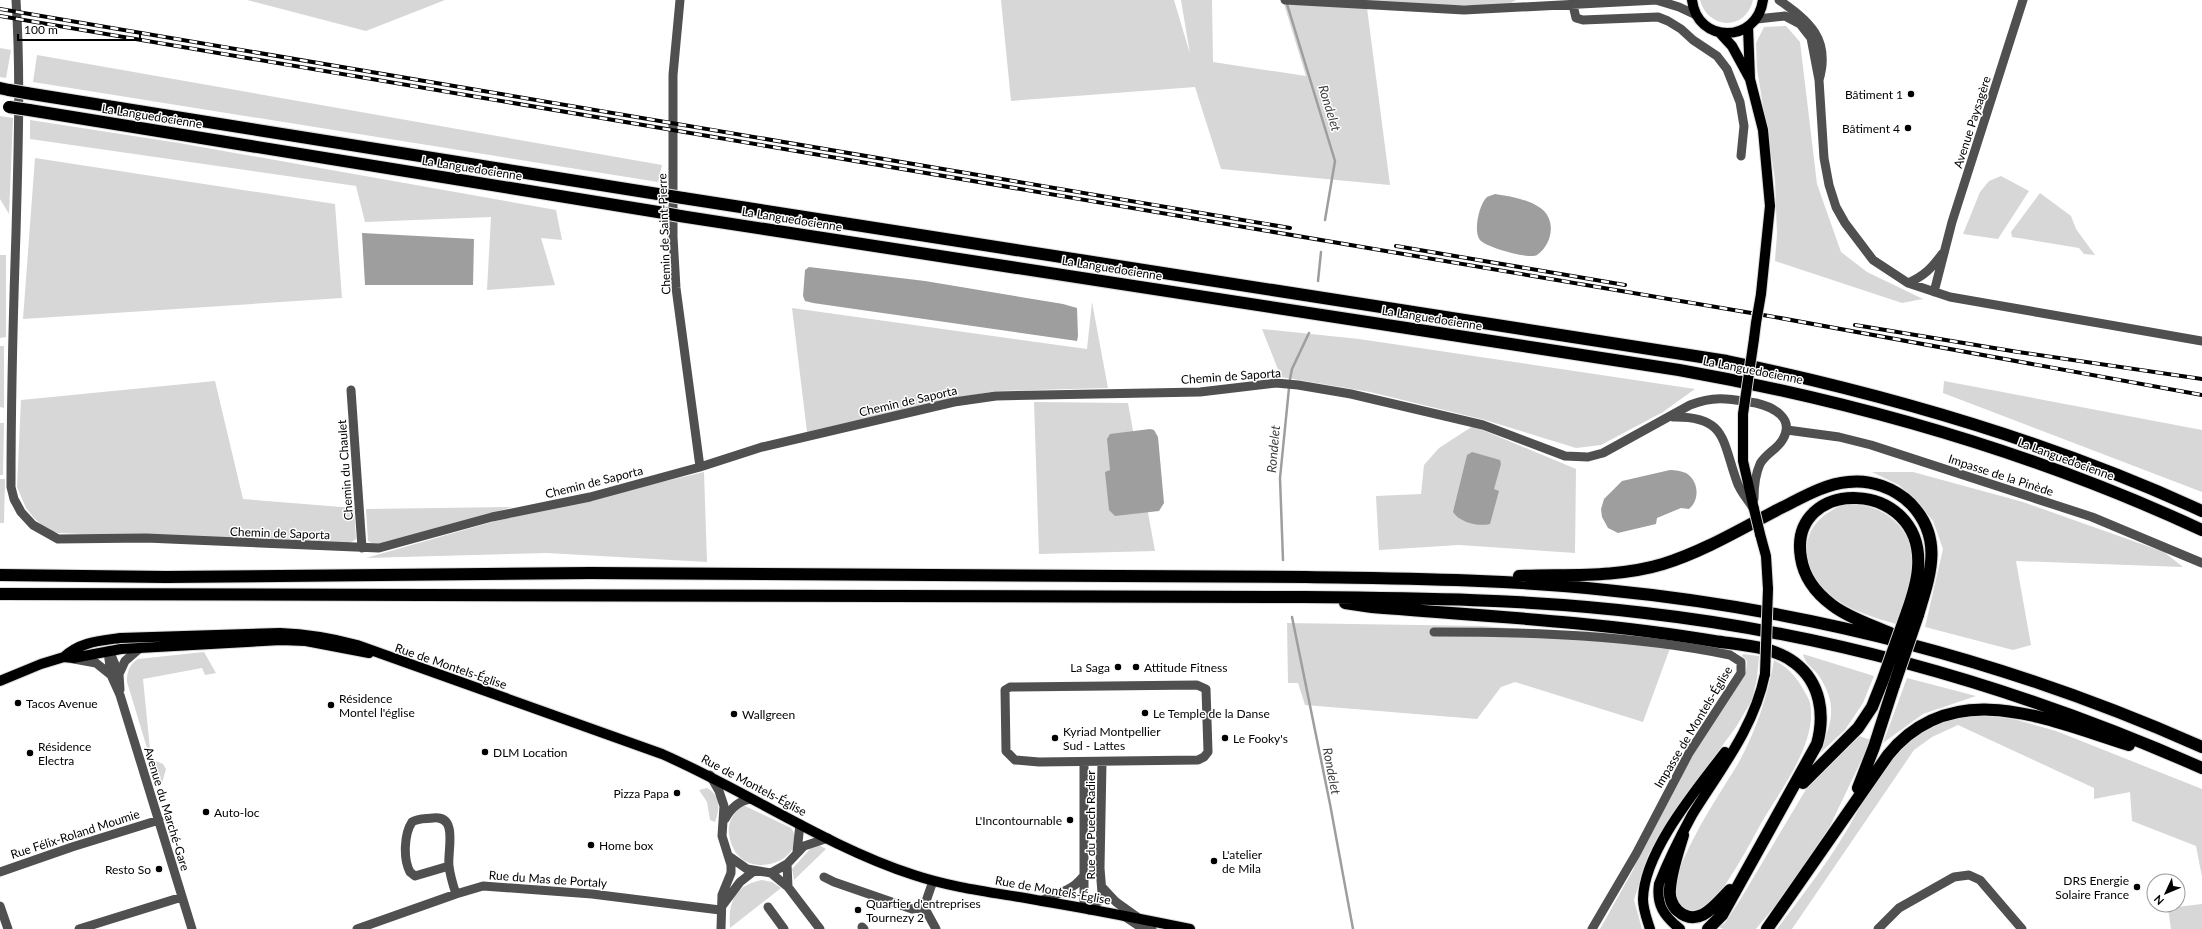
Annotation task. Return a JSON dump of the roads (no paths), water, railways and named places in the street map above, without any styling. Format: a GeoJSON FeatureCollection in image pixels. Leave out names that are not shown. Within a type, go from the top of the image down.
{"type":"FeatureCollection","features":[{"type":"Feature","properties":{"kind":"highway","name":"La Languedocienne"},"geometry":{"type":"LineString","coordinates":[[4,89],[683,198],[1734,362],[1853,389],[1974,423],[2073,458],[2202,511]]}},
{"type":"Feature","properties":{"kind":"highway","name":"La Languedocienne"},"geometry":{"type":"LineString","coordinates":[[4,106],[680,216],[1735,380],[1842,404],[1962,438],[2081,479],[2202,530]]}},
{"type":"Feature","properties":{"kind":"highway"},"geometry":{"type":"LineString","coordinates":[[0,575],[174,577],[590,573],[1425,579],[1616,573],[1645,568],[1675,560],[1707,546],[1815,492],[1841,483],[1861,481],[1886,487],[1903,497],[1917,511],[1927,529],[1932,559],[1930,576],[1872,707],[1858,728],[1813,771],[1784,804]]}},
{"type":"Feature","properties":{"kind":"highway"},"geometry":{"type":"LineString","coordinates":[[1846,815],[1874,747],[1894,685],[1913,613],[1919,560],[1915,539],[1901,516],[1884,504],[1858,497],[1838,499],[1816,512],[1803,531],[1800,548],[1805,573],[1818,592],[1833,606],[1853,617],[1928,649]]}},
{"type":"Feature","properties":{"kind":"highway"},"geometry":{"type":"LineString","coordinates":[[1425,579],[1561,586],[1683,599],[1799,619],[1928,649],[2008,673],[2075,696],[2202,747]]}},
{"type":"Feature","properties":{"kind":"highway"},"geometry":{"type":"LineString","coordinates":[[0,594],[1303,597],[1434,598],[1548,604],[1647,613],[1758,630],[1882,657],[1993,688],[2078,717],[2199,766]]}},
{"type":"Feature","properties":{"kind":"highway"},"geometry":{"type":"LineString","coordinates":[[1303,597],[1372,607],[1629,628],[1756,648],[1789,658],[1806,672],[1818,692],[1822,728],[1817,744],[1739,881],[1722,915],[1708,929]]}},
{"type":"Feature","properties":{"kind":"highway"},"geometry":{"type":"LineString","coordinates":[[1767,929],[1880,765],[1908,734],[1939,717],[1974,709],[1999,709],[2033,716],[2199,766]]}},
{"type":"Feature","properties":{"kind":"highway"},"geometry":{"type":"LineString","coordinates":[[1683,835],[1670,889],[1672,904],[1681,914],[1694,918],[1708,914],[1739,881]]}},
{"type":"Feature","properties":{"kind":"main road"},"geometry":{"type":"LineString","coordinates":[[1692,0],[1696,15],[1703,23],[1720,33],[1732,46],[1750,79]]}},
{"type":"Feature","properties":{"kind":"main road"},"geometry":{"type":"LineString","coordinates":[[1720,33],[1735,33],[1748,27],[1757,19],[1762,8],[1763,0]]}},
{"type":"Feature","properties":{"kind":"main road"},"geometry":{"type":"LineString","coordinates":[[1680,929],[1666,917],[1661,909],[1658,893],[1662,876],[1691,817],[1738,744],[1757,703],[1765,674],[1768,589],[1766,556],[1743,461],[1743,414],[1761,294],[1770,206],[1763,130],[1750,79],[1748,27]]}},
{"type":"Feature","properties":{"kind":"main road","name":"Rue de Montels-Église"},"geometry":{"type":"LineString","coordinates":[[69,658],[74,648],[106,640],[147,636],[275,633],[357,645],[378,654],[662,754],[710,775],[800,824],[896,869],[933,881],[1089,910],[1137,917],[1190,929]]}},
{"type":"Feature","properties":{"kind":"main road"},"geometry":{"type":"LineString","coordinates":[[106,640],[108,651]]}},
{"type":"Feature","properties":{"kind":"main road","name":"Rue de Montels-Église"},"geometry":{"type":"LineString","coordinates":[[69,658],[108,651],[140,648],[281,640],[320,640]]}},
{"type":"Feature","properties":{"kind":"main road"},"geometry":{"type":"LineString","coordinates":[[0,681],[41,664],[69,658]]}},
{"type":"Feature","properties":{"kind":"main road"},"geometry":{"type":"LineString","coordinates":[[1650,929],[1644,908],[1643,895],[1651,867],[1659,849],[1681,812],[1749,720]]}},
{"type":"Feature","properties":{"kind":"street","name":"Chemin de Saporta"},"geometry":{"type":"LineString","coordinates":[[16,0],[19,58],[20,143],[13,344],[11,487],[14,499],[22,512],[42,532],[58,539],[146,538],[379,548],[492,517],[590,497],[700,467],[762,447],[954,402],[996,396],[1031,394],[1200,392],[1276,383],[1298,385],[1351,394],[1483,425],[1565,456],[1588,457],[1603,453],[1671,417],[1690,405],[1705,399],[1721,397],[1774,408],[1784,417],[1787,430]]}},
{"type":"Feature","properties":{"kind":"street","name":"Chemin de Saint-Pierre"},"geometry":{"type":"LineString","coordinates":[[680,0],[673,75],[674,244],[676,288],[700,467]]}},
{"type":"Feature","properties":{"kind":"street"},"geometry":{"type":"LineString","coordinates":[[1285,0],[1464,10],[1656,0],[1679,7],[1696,15]]}},
{"type":"Feature","properties":{"kind":"street"},"geometry":{"type":"LineString","coordinates":[[1779,0],[1802,16],[1817,35],[1821,48],[1822,68],[1819,80]]}},
{"type":"Feature","properties":{"kind":"street","name":"Avenue Paysagère"},"geometry":{"type":"LineString","coordinates":[[1934,292],[1944,251],[2023,0]]}},
{"type":"Feature","properties":{"kind":"street"},"geometry":{"type":"LineString","coordinates":[[1574,5],[1576,18],[1583,20],[1658,17],[1668,21],[1717,56],[1727,69],[1740,102],[1744,126],[1740,156]]}},
{"type":"Feature","properties":{"kind":"street"},"geometry":{"type":"LineString","coordinates":[[1757,19],[1779,16],[1800,24],[1810,38],[1819,80],[1824,158],[1829,185],[1836,207],[1856,241],[1873,260],[1908,283],[1950,297],[2202,341]]}},
{"type":"Feature","properties":{"kind":"street","name":"Avenue Paysagère"},"geometry":{"type":"LineString","coordinates":[[1908,283],[1921,277],[1933,267],[1944,251]]}},
{"type":"Feature","properties":{"kind":"street","name":"Chemin du Chaulet"},"geometry":{"type":"LineString","coordinates":[[351,390],[362,548]]}},
{"type":"Feature","properties":{"kind":"street"},"geometry":{"type":"LineString","coordinates":[[1671,417],[1692,417],[1715,427],[1724,440],[1737,484],[1754,509]]}},
{"type":"Feature","properties":{"kind":"street"},"geometry":{"type":"LineString","coordinates":[[1754,509],[1754,486],[1759,468],[1767,455],[1783,440],[1787,430]]}},
{"type":"Feature","properties":{"kind":"street","name":"Impasse de la Pinède"},"geometry":{"type":"LineString","coordinates":[[1787,430],[1839,437],[1871,445],[2092,517],[2202,563]]}},
{"type":"Feature","properties":{"kind":"street","name":"Impasse de Montels-Église"},"geometry":{"type":"LineString","coordinates":[[1434,632],[1525,632],[1651,643],[1730,655],[1741,662],[1741,673],[1689,753],[1636,854],[1592,929]]}},
{"type":"Feature","properties":{"kind":"street"},"geometry":{"type":"LineString","coordinates":[[69,658],[96,663],[115,674],[125,661],[140,648]]}},
{"type":"Feature","properties":{"kind":"street","name":"Avenue du Marché-Gare"},"geometry":{"type":"LineString","coordinates":[[108,651],[120,695],[192,929]]}},
{"type":"Feature","properties":{"kind":"street","name":"Rue du Puech Radier"},"geometry":{"type":"LineString","coordinates":[[1197,685],[1206,689],[1208,752],[1204,757],[1194,761],[1102,762],[1016,760],[1010,756],[1006,750],[1005,690],[1010,687],[1197,685]]}},
{"type":"Feature","properties":{"kind":"street","name":"Rue du Puech Radier"},"geometry":{"type":"LineString","coordinates":[[1084,762],[1086,872],[1084,901],[1089,910],[1099,901],[1102,887],[1100,868],[1102,762]]}},
{"type":"Feature","properties":{"kind":"street"},"geometry":{"type":"LineString","coordinates":[[710,775],[722,798],[724,820],[722,836],[730,857],[731,873],[722,895],[721,929]]}},
{"type":"Feature","properties":{"kind":"street"},"geometry":{"type":"LineString","coordinates":[[724,820],[736,804],[742,800],[752,799]]}},
{"type":"Feature","properties":{"kind":"street"},"geometry":{"type":"LineString","coordinates":[[449,866],[415,876],[410,872],[406,860],[406,849],[408,827],[412,822],[415,820],[437,818],[444,819],[448,824],[450,834],[449,866],[456,894]]}},
{"type":"Feature","properties":{"kind":"street","name":"Rue Félix-Roland Moumie"},"geometry":{"type":"LineString","coordinates":[[0,872],[72,847],[159,820]]}},
{"type":"Feature","properties":{"kind":"street"},"geometry":{"type":"LineString","coordinates":[[797,852],[800,824]]}},
{"type":"Feature","properties":{"kind":"street"},"geometry":{"type":"LineString","coordinates":[[771,873],[787,864],[797,852],[811,843],[828,838]]}},
{"type":"Feature","properties":{"kind":"street"},"geometry":{"type":"LineString","coordinates":[[730,857],[741,866],[754,871],[771,873],[788,887],[820,929]]}},
{"type":"Feature","properties":{"kind":"street"},"geometry":{"type":"LineString","coordinates":[[787,864],[788,887]]}},
{"type":"Feature","properties":{"kind":"street"},"geometry":{"type":"LineString","coordinates":[[721,908],[740,882],[754,871]]}},
{"type":"Feature","properties":{"kind":"street","name":"Rue du Puech Radier"},"geometry":{"type":"LineString","coordinates":[[1041,901],[1069,889],[1081,880],[1086,872]]}},
{"type":"Feature","properties":{"kind":"street"},"geometry":{"type":"LineString","coordinates":[[1878,929],[1900,908],[1954,877],[1969,875],[1980,880],[2022,929]]}},
{"type":"Feature","properties":{"kind":"street"},"geometry":{"type":"LineString","coordinates":[[824,877],[834,882],[912,909],[924,907]]}},
{"type":"Feature","properties":{"kind":"street"},"geometry":{"type":"LineString","coordinates":[[933,881],[924,907],[936,929]]}},
{"type":"Feature","properties":{"kind":"street","name":"Rue du Mas de Portaly"},"geometry":{"type":"LineString","coordinates":[[357,929],[483,886],[592,894],[721,908]]}},
{"type":"Feature","properties":{"kind":"street","name":"Rue du Puech Radier"},"geometry":{"type":"LineString","coordinates":[[1102,887],[1116,902],[1137,917]]}},
{"type":"Feature","properties":{"kind":"street"},"geometry":{"type":"LineString","coordinates":[[80,929],[182,897]]}},
{"type":"Feature","properties":{"kind":"street"},"geometry":{"type":"LineString","coordinates":[[0,906],[8,929]]}},
{"type":"Feature","properties":{"kind":"street"},"geometry":{"type":"LineString","coordinates":[[768,907],[784,929]]}},
{"type":"Feature","properties":{"kind":"street","name":"Rue de Montels-Église"},"geometry":{"type":"LineString","coordinates":[[1123,916],[1139,926],[1152,929]]}},
{"type":"Feature","properties":{"kind":"waterway","name":"Rondelet"},"geometry":{"type":"LineString","coordinates":[[1287,4],[1335,161],[1325,220]]}},
{"type":"Feature","properties":{"kind":"waterway"},"geometry":{"type":"LineString","coordinates":[[1318,281],[1321,252]]}},
{"type":"Feature","properties":{"kind":"waterway"},"geometry":{"type":"LineString","coordinates":[[1290,379],[1292,369],[1309,333]]}},
{"type":"Feature","properties":{"kind":"waterway","name":"Rondelet"},"geometry":{"type":"LineString","coordinates":[[1283,560],[1280,478],[1289,388]]}},
{"type":"Feature","properties":{"kind":"waterway","name":"Rondelet"},"geometry":{"type":"LineString","coordinates":[[1292,617],[1330,804],[1353,929]]}},
{"type":"Feature","properties":{"kind":"railway"},"geometry":{"type":"LineString","coordinates":[[0,9],[1290,228]]}},
{"type":"Feature","properties":{"kind":"railway"},"geometry":{"type":"LineString","coordinates":[[0,16],[1769,316],[2202,395]]}},
{"type":"Feature","properties":{"kind":"railway"},"geometry":{"type":"LineString","coordinates":[[1396,246],[1625,285]]}},
{"type":"Feature","properties":{"kind":"railway"},"geometry":{"type":"LineString","coordinates":[[1855,325],[2018,352],[2202,379]]}},
{"type":"Feature","properties":{"kind":"place","name":"Bâtiment 1"},"geometry":{"type":"Point","coordinates":[1911,94]}},
{"type":"Feature","properties":{"kind":"place","name":"Bâtiment 4"},"geometry":{"type":"Point","coordinates":[1908,128]}},
{"type":"Feature","properties":{"kind":"place","name":"La Saga"},"geometry":{"type":"Point","coordinates":[1118,667]}},
{"type":"Feature","properties":{"kind":"place","name":"Attitude Fitness"},"geometry":{"type":"Point","coordinates":[1136,667]}},
{"type":"Feature","properties":{"kind":"place","name":"Tacos Avenue"},"geometry":{"type":"Point","coordinates":[18,703]}},
{"type":"Feature","properties":{"kind":"place","name":"Résidence Montel l'église"},"geometry":{"type":"Point","coordinates":[331,705]}},
{"type":"Feature","properties":{"kind":"place","name":"Le Temple de la Danse"},"geometry":{"type":"Point","coordinates":[1145,713]}},
{"type":"Feature","properties":{"kind":"place","name":"Wallgreen"},"geometry":{"type":"Point","coordinates":[734,714]}},
{"type":"Feature","properties":{"kind":"place","name":"Kyriad Montpellier Sud - Lattes"},"geometry":{"type":"Point","coordinates":[1055,738]}},
{"type":"Feature","properties":{"kind":"place","name":"Le Fooky's"},"geometry":{"type":"Point","coordinates":[1225,738]}},
{"type":"Feature","properties":{"kind":"place","name":"DLM Location"},"geometry":{"type":"Point","coordinates":[485,752]}},
{"type":"Feature","properties":{"kind":"place","name":"Résidence Electra"},"geometry":{"type":"Point","coordinates":[30,753]}},
{"type":"Feature","properties":{"kind":"place","name":"Pizza Papa"},"geometry":{"type":"Point","coordinates":[677,793]}},
{"type":"Feature","properties":{"kind":"place","name":"Auto-loc"},"geometry":{"type":"Point","coordinates":[206,812]}},
{"type":"Feature","properties":{"kind":"place","name":"L'Incontournable"},"geometry":{"type":"Point","coordinates":[1070,820]}},
{"type":"Feature","properties":{"kind":"place","name":"Home box"},"geometry":{"type":"Point","coordinates":[591,845]}},
{"type":"Feature","properties":{"kind":"place","name":"L'atelier de Mila"},"geometry":{"type":"Point","coordinates":[1214,861]}},
{"type":"Feature","properties":{"kind":"place","name":"Resto So"},"geometry":{"type":"Point","coordinates":[159,869]}},
{"type":"Feature","properties":{"kind":"place","name":"DRS Energie Solaire France"},"geometry":{"type":"Point","coordinates":[2137,887]}},
{"type":"Feature","properties":{"kind":"place","name":"Quartier d'entreprises Tournezy 2"},"geometry":{"type":"Point","coordinates":[858,910]}}]}
